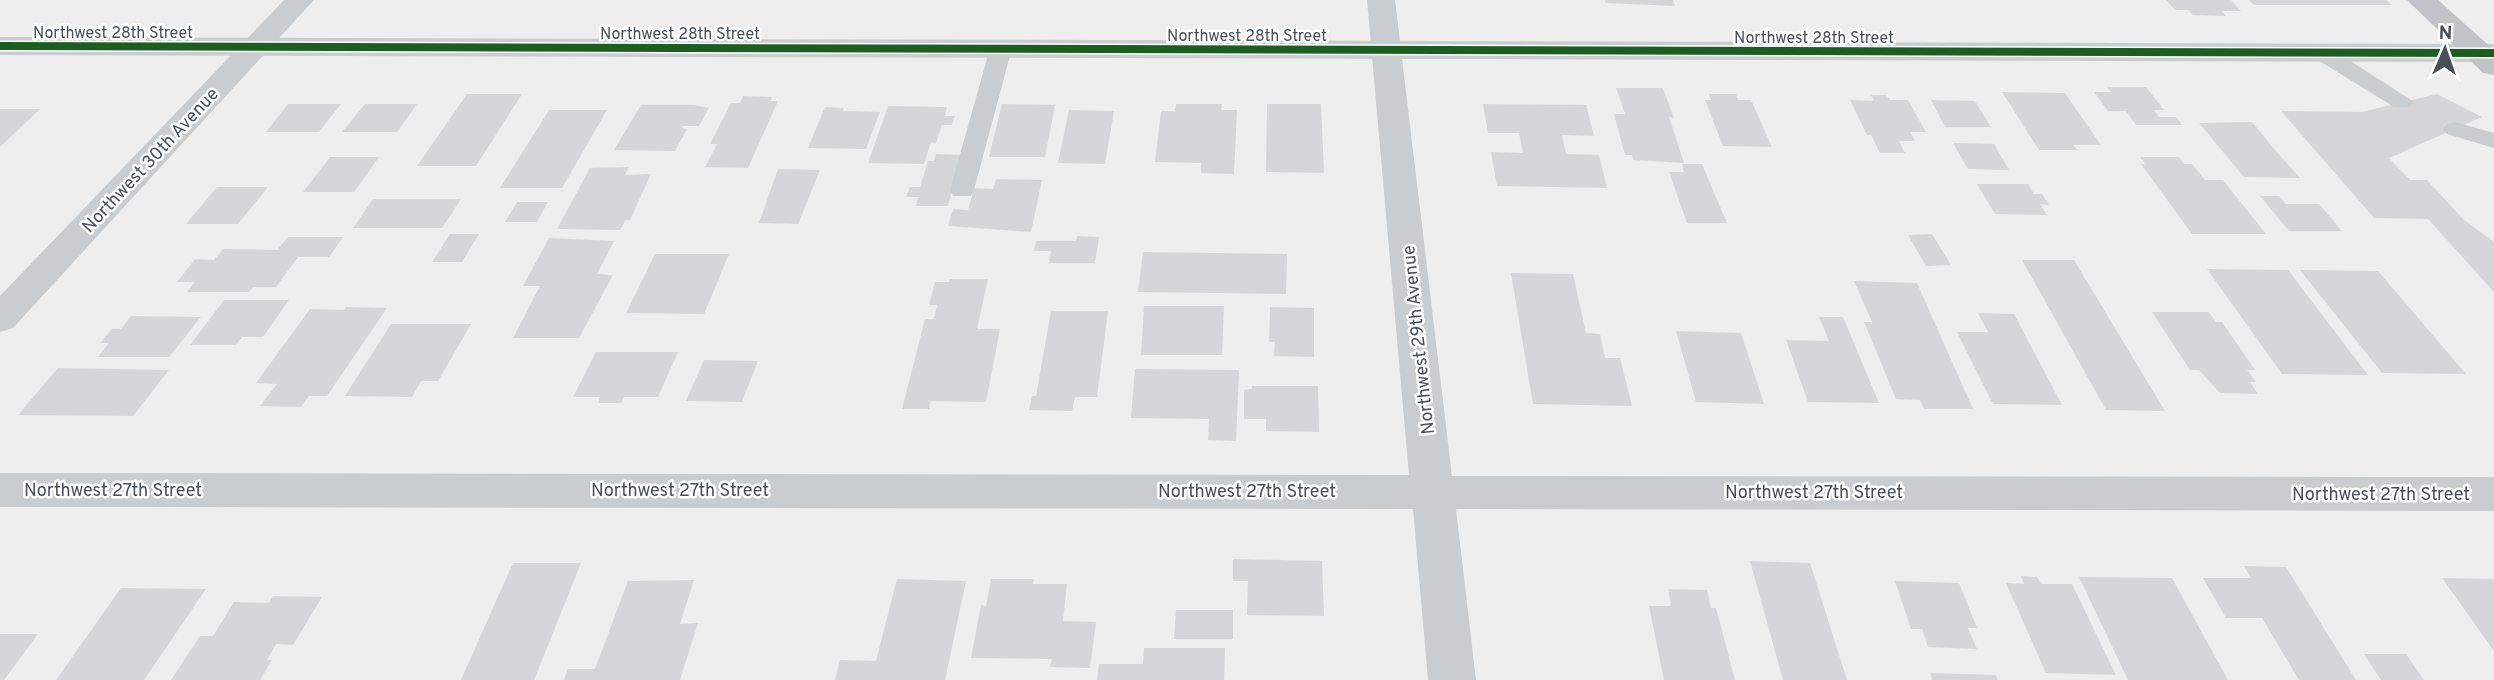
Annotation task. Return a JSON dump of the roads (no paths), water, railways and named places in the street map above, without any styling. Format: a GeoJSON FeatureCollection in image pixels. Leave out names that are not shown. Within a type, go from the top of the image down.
{"type":"FeatureCollection","features":[{"type":"Feature","properties":{"kind":"highway"},"geometry":{"type":"LineString","coordinates":[[2421,0],[2489,57]]}},
{"type":"Feature","properties":{"kind":"street","name":"Northwest 30th Avenue"},"geometry":{"type":"LineString","coordinates":[[0,319],[300,0]]}},
{"type":"Feature","properties":{"kind":"street","name":"Northwest 29th Avenue"},"geometry":{"type":"LineString","coordinates":[[1381,0],[1452,680]]}},
{"type":"Feature","properties":{"kind":"street","name":"Northwest 28th Street"},"geometry":{"type":"LineString","coordinates":[[0,46],[2321,52],[2489,57]]}},
{"type":"Feature","properties":{"kind":"street","name":"Northwest 27th Street"},"geometry":{"type":"LineString","coordinates":[[0,490],[2494,494]]}},
{"type":"Feature","properties":{"kind":"lane"},"geometry":{"type":"LineString","coordinates":[[962,190],[1001,48]]}},
{"type":"Feature","properties":{"kind":"lane"},"geometry":{"type":"LineString","coordinates":[[2321,52],[2402,102]]}},
{"type":"Feature","properties":{"kind":"lane"},"geometry":{"type":"LineString","coordinates":[[2455,129],[2494,141]]}}]}
